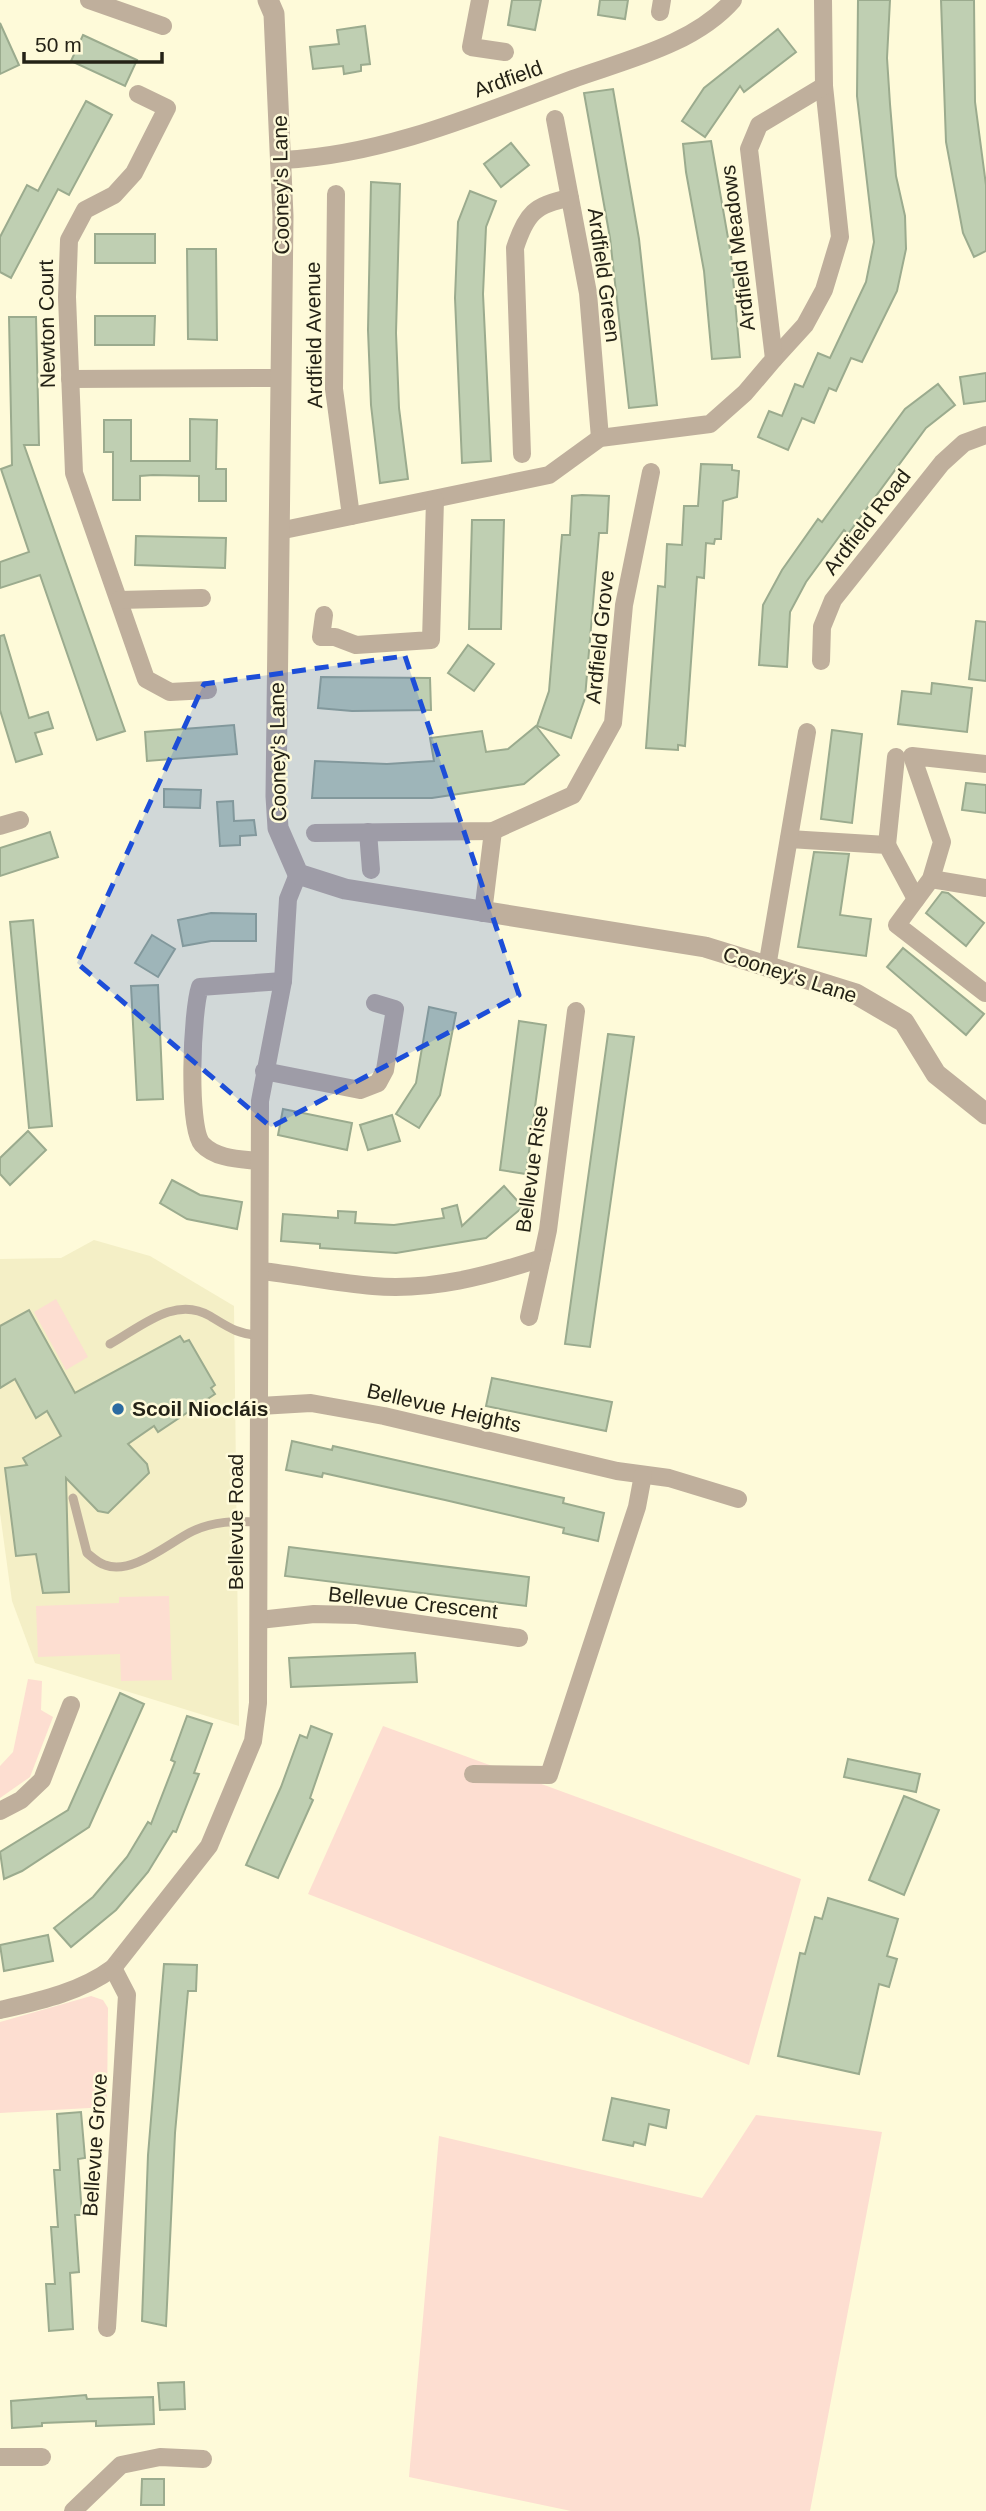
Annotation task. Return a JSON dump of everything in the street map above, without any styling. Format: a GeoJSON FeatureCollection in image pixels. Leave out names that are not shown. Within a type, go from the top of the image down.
{"type":"FeatureCollection","features":[{"type":"Feature","properties":{"kind":"street"},"geometry":{"type":"LineString","coordinates":[[89,0],[163,26]]}},
{"type":"Feature","properties":{"kind":"street","name":"Cooney's Lane"},"geometry":{"type":"LineString","coordinates":[[268,0],[274,14],[283,160],[276,796],[278,828],[298,874],[345,889],[705,947],[856,994],[904,1022],[936,1074],[986,1114]]}},
{"type":"Feature","properties":{"kind":"street"},"geometry":{"type":"LineString","coordinates":[[480,0],[471,47],[505,52]]}},
{"type":"Feature","properties":{"kind":"street","name":"Ardfield"},"geometry":{"type":"LineString","coordinates":[[283,160],[322,158],[429,133],[654,50],[716,19],[733,0]]}},
{"type":"Feature","properties":{"kind":"street","name":"Ardfield Meadows"},"geometry":{"type":"LineString","coordinates":[[600,438],[709,424],[745,393],[805,325],[824,290],[840,237],[824,86],[823,0]]}},
{"type":"Feature","properties":{"kind":"street","name":"Ardfield Meadows"},"geometry":{"type":"LineString","coordinates":[[774,359],[749,149],[759,125],[824,86]]}},
{"type":"Feature","properties":{"kind":"street","name":"Newton Court"},"geometry":{"type":"LineString","coordinates":[[138,94],[167,108],[134,173],[114,195],[85,210],[69,240],[67,297],[74,473],[146,679],[170,692],[208,690]]}},
{"type":"Feature","properties":{"kind":"street","name":"Ardfield Green"},"geometry":{"type":"LineString","coordinates":[[555,119],[588,293],[600,438]]}},
{"type":"Feature","properties":{"kind":"street","name":"Ardfield Avenue"},"geometry":{"type":"LineString","coordinates":[[336,194],[334,389],[351,516]]}},
{"type":"Feature","properties":{"kind":"street"},"geometry":{"type":"LineString","coordinates":[[522,454],[515,248],[522,226],[534,210],[547,202],[570,198]]}},
{"type":"Feature","properties":{"kind":"street"},"geometry":{"type":"LineString","coordinates":[[70,379],[280,378]]}},
{"type":"Feature","properties":{"kind":"street","name":"Ardfield Road"},"geometry":{"type":"LineString","coordinates":[[821,661],[822,628],[833,600],[942,463],[964,443],[986,435]]}},
{"type":"Feature","properties":{"kind":"street"},"geometry":{"type":"LineString","coordinates":[[279,531],[549,475],[600,438]]}},
{"type":"Feature","properties":{"kind":"street","name":"Ardfield Grove"},"geometry":{"type":"LineString","coordinates":[[315,833],[493,831],[573,795],[613,723],[624,605],[651,472]]}},
{"type":"Feature","properties":{"kind":"street"},"geometry":{"type":"LineString","coordinates":[[324,615],[321,637],[335,637],[356,645],[431,640],[435,500]]}},
{"type":"Feature","properties":{"kind":"street"},"geometry":{"type":"LineString","coordinates":[[119,600],[202,598]]}},
{"type":"Feature","properties":{"kind":"street"},"geometry":{"type":"LineString","coordinates":[[767,967],[807,732]]}},
{"type":"Feature","properties":{"kind":"street"},"geometry":{"type":"LineString","coordinates":[[985,993],[897,925],[931,879],[942,842],[912,756],[986,764]]}},
{"type":"Feature","properties":{"kind":"street"},"geometry":{"type":"LineString","coordinates":[[896,757],[887,845],[916,899]]}},
{"type":"Feature","properties":{"kind":"street"},"geometry":{"type":"LineString","coordinates":[[0,826],[20,820]]}},
{"type":"Feature","properties":{"kind":"street"},"geometry":{"type":"LineString","coordinates":[[483,913],[493,831]]}},
{"type":"Feature","properties":{"kind":"street"},"geometry":{"type":"LineString","coordinates":[[368,832],[371,870]]}},
{"type":"Feature","properties":{"kind":"street"},"geometry":{"type":"LineString","coordinates":[[789,839],[887,845]]}},
{"type":"Feature","properties":{"kind":"street","name":"Bellevue Road"},"geometry":{"type":"LineString","coordinates":[[0,2010],[38,2001],[96,1981],[113,1968],[209,1846],[257,1726],[260,1101],[283,981],[288,899],[298,874]]}},
{"type":"Feature","properties":{"kind":"street"},"geometry":{"type":"LineString","coordinates":[[931,879],[986,888]]}},
{"type":"Feature","properties":{"kind":"street"},"geometry":{"type":"LineString","coordinates":[[258,1161],[220,1156],[201,1143],[193,1117],[194,1005],[200,987],[283,981]]}},
{"type":"Feature","properties":{"kind":"street"},"geometry":{"type":"LineString","coordinates":[[264,1071],[360,1090],[378,1083],[385,1070],[395,1009],[375,1003]]}},
{"type":"Feature","properties":{"kind":"street","name":"Bellevue Rise"},"geometry":{"type":"LineString","coordinates":[[261,1271],[374,1286],[420,1286],[462,1281],[542,1258],[548,1230],[576,1011]]}},
{"type":"Feature","properties":{"kind":"street"},"geometry":{"type":"LineString","coordinates":[[529,1317],[542,1258]]}},
{"type":"Feature","properties":{"kind":"street","name":"Bellevue Heights"},"geometry":{"type":"LineString","coordinates":[[260,1406],[311,1403],[384,1416],[617,1471],[669,1478],[738,1499]]}},
{"type":"Feature","properties":{"kind":"street"},"geometry":{"type":"LineString","coordinates":[[473,1774],[549,1775],[637,1507],[643,1475]]}},
{"type":"Feature","properties":{"kind":"street","name":"Bellevue Crescent"},"geometry":{"type":"LineString","coordinates":[[259,1620],[314,1614],[357,1615],[520,1638]]}},
{"type":"Feature","properties":{"kind":"street"},"geometry":{"type":"LineString","coordinates":[[0,1811],[21,1800],[43,1780],[71,1705]]}},
{"type":"Feature","properties":{"kind":"street","name":"Bellevue Grove"},"geometry":{"type":"LineString","coordinates":[[107,2328],[127,1994],[113,1968]]}},
{"type":"Feature","properties":{"kind":"street"},"geometry":{"type":"LineString","coordinates":[[0,2457],[42,2457]]}},
{"type":"Feature","properties":{"kind":"street"},"geometry":{"type":"LineString","coordinates":[[73,2511],[121,2465],[160,2457],[203,2459]]}},
{"type":"Feature","properties":{"kind":"lane"},"geometry":{"type":"LineString","coordinates":[[110,1344],[180,1307],[201,1311],[240,1335],[260,1335]]}},
{"type":"Feature","properties":{"kind":"lane"},"geometry":{"type":"LineString","coordinates":[[73,1498],[86,1553],[106,1566],[121,1567],[159,1553],[191,1531],[209,1525],[257,1522]]}},
{"type":"Feature","properties":{"kind":"highlighted area"},"geometry":{"type":"Polygon","coordinates":[[[405,656],[519,995],[271,1127],[77,963],[204,684],[405,656]]]}},
{"type":"Feature","properties":{"kind":"shaded area","name":"Scoil Niocláis"},"geometry":{"type":"Polygon","coordinates":[[[94,1240],[150,1256],[234,1306],[239,1726],[35,1663],[12,1601],[0,1513],[0,1259],[61,1258],[94,1240]]]}},
{"type":"Feature","properties":{"kind":"shaded area"},"geometry":{"type":"Polygon","coordinates":[[[56,1299],[88,1357],[66,1370],[34,1312],[56,1299]]]}},
{"type":"Feature","properties":{"kind":"shaded area"},"geometry":{"type":"Polygon","coordinates":[[[169,1596],[172,1680],[121,1681],[120,1654],[38,1657],[36,1606],[119,1603],[119,1597],[169,1596]]]}},
{"type":"Feature","properties":{"kind":"shaded area"},"geometry":{"type":"Polygon","coordinates":[[[28,1679],[42,1681],[41,1710],[53,1717],[30,1777],[0,1798],[0,1766],[13,1752],[28,1679]]]}},
{"type":"Feature","properties":{"kind":"shaded area"},"geometry":{"type":"Polygon","coordinates":[[[383,1726],[801,1879],[749,2065],[308,1894],[383,1726]]]}},
{"type":"Feature","properties":{"kind":"shaded area"},"geometry":{"type":"Polygon","coordinates":[[[91,1996],[103,2000],[108,2008],[107,2107],[0,2113],[0,2022],[91,1996]]]}},
{"type":"Feature","properties":{"kind":"shaded area"},"geometry":{"type":"Polygon","coordinates":[[[756,2115],[882,2132],[810,2511],[571,2511],[409,2477],[439,2136],[702,2198],[756,2115]]]}},
{"type":"Feature","properties":{"kind":"building"},"geometry":{"type":"Polygon","coordinates":[[[512,0],[541,0],[535,30],[508,25],[512,0]]]}},
{"type":"Feature","properties":{"kind":"building"},"geometry":{"type":"Polygon","coordinates":[[[600,0],[628,0],[625,19],[598,15],[600,0]]]}},
{"type":"Feature","properties":{"kind":"building"},"geometry":{"type":"Polygon","coordinates":[[[858,0],[890,0],[887,58],[896,176],[905,216],[906,249],[897,291],[862,362],[851,358],[836,391],[829,388],[814,423],[802,418],[788,450],[758,437],[769,411],[782,416],[795,384],[803,387],[818,353],[830,358],[866,282],[874,242],[857,96],[858,0]]]}},
{"type":"Feature","properties":{"kind":"building"},"geometry":{"type":"Polygon","coordinates":[[[941,0],[974,0],[975,102],[986,185],[986,251],[974,257],[963,233],[946,142],[941,0]]]}},
{"type":"Feature","properties":{"kind":"building"},"geometry":{"type":"Polygon","coordinates":[[[0,23],[19,65],[0,74],[0,23]]]}},
{"type":"Feature","properties":{"kind":"building"},"geometry":{"type":"Polygon","coordinates":[[[365,26],[370,64],[361,65],[361,71],[344,74],[343,66],[313,69],[310,47],[339,44],[337,30],[365,26]]]}},
{"type":"Feature","properties":{"kind":"building"},"geometry":{"type":"Polygon","coordinates":[[[778,29],[796,52],[744,92],[740,86],[705,137],[682,121],[704,88],[778,29]]]}},
{"type":"Feature","properties":{"kind":"building"},"geometry":{"type":"Polygon","coordinates":[[[83,35],[137,60],[125,86],[71,61],[83,35]]]}},
{"type":"Feature","properties":{"kind":"building"},"geometry":{"type":"Polygon","coordinates":[[[613,89],[639,239],[657,405],[629,408],[610,238],[584,93],[613,89]]]}},
{"type":"Feature","properties":{"kind":"building"},"geometry":{"type":"Polygon","coordinates":[[[86,101],[112,115],[69,195],[58,189],[11,278],[0,272],[0,237],[27,185],[38,191],[86,101]]]}},
{"type":"Feature","properties":{"kind":"building"},"geometry":{"type":"Polygon","coordinates":[[[711,141],[731,255],[740,357],[712,359],[704,271],[683,144],[711,141]]]}},
{"type":"Feature","properties":{"kind":"building"},"geometry":{"type":"Polygon","coordinates":[[[511,143],[529,165],[501,187],[484,164],[511,143]]]}},
{"type":"Feature","properties":{"kind":"building"},"geometry":{"type":"Polygon","coordinates":[[[371,182],[400,184],[396,333],[399,408],[408,479],[380,483],[371,405],[368,330],[371,182]]]}},
{"type":"Feature","properties":{"kind":"building"},"geometry":{"type":"Polygon","coordinates":[[[470,191],[496,201],[486,227],[483,294],[491,461],[462,463],[455,298],[458,222],[470,191]]]}},
{"type":"Feature","properties":{"kind":"building"},"geometry":{"type":"Polygon","coordinates":[[[95,234],[155,234],[155,263],[95,263],[95,234]]]}},
{"type":"Feature","properties":{"kind":"building"},"geometry":{"type":"Polygon","coordinates":[[[187,249],[216,249],[217,340],[188,339],[187,249]]]}},
{"type":"Feature","properties":{"kind":"building"},"geometry":{"type":"Polygon","coordinates":[[[95,316],[155,316],[154,345],[95,345],[95,316]]]}},
{"type":"Feature","properties":{"kind":"building"},"geometry":{"type":"Polygon","coordinates":[[[9,317],[36,317],[39,445],[24,445],[125,731],[97,740],[40,575],[0,588],[0,562],[29,552],[1,469],[12,465],[9,317]]]}},
{"type":"Feature","properties":{"kind":"building"},"geometry":{"type":"Polygon","coordinates":[[[986,373],[986,401],[964,404],[960,377],[986,373]]]}},
{"type":"Feature","properties":{"kind":"building"},"geometry":{"type":"Polygon","coordinates":[[[938,384],[955,405],[926,428],[848,534],[844,530],[806,582],[790,612],[787,667],[759,665],[763,605],[782,570],[818,519],[822,522],[905,409],[938,384]]]}},
{"type":"Feature","properties":{"kind":"building"},"geometry":{"type":"Polygon","coordinates":[[[190,419],[217,420],[216,469],[226,469],[226,501],[199,501],[199,476],[153,475],[140,476],[140,500],[113,500],[113,452],[104,452],[104,420],[131,420],[131,461],[190,461],[190,419]]]}},
{"type":"Feature","properties":{"kind":"building"},"geometry":{"type":"Polygon","coordinates":[[[701,464],[732,465],[732,470],[739,471],[737,497],[723,501],[721,539],[715,539],[714,544],[706,543],[704,578],[697,577],[685,746],[678,745],[678,750],[646,748],[658,586],[665,587],[667,544],[682,545],[684,506],[698,506],[701,464]]]}},
{"type":"Feature","properties":{"kind":"building"},"geometry":{"type":"Polygon","coordinates":[[[572,496],[609,496],[607,533],[599,533],[585,698],[571,738],[537,726],[549,691],[562,535],[570,535],[572,496]]]}},
{"type":"Feature","properties":{"kind":"building"},"geometry":{"type":"Polygon","coordinates":[[[472,520],[504,520],[501,629],[469,629],[472,520]]]}},
{"type":"Feature","properties":{"kind":"building"},"geometry":{"type":"Polygon","coordinates":[[[136,536],[226,538],[225,568],[135,565],[136,536]]]}},
{"type":"Feature","properties":{"kind":"building"},"geometry":{"type":"Polygon","coordinates":[[[976,621],[986,622],[986,681],[969,679],[976,621]]]}},
{"type":"Feature","properties":{"kind":"building"},"geometry":{"type":"Polygon","coordinates":[[[4,635],[29,718],[48,712],[53,728],[35,733],[42,754],[16,762],[0,710],[0,636],[4,635]]]}},
{"type":"Feature","properties":{"kind":"building"},"geometry":{"type":"Polygon","coordinates":[[[468,645],[494,664],[474,691],[448,673],[468,645]]]}},
{"type":"Feature","properties":{"kind":"building"},"geometry":{"type":"Polygon","coordinates":[[[321,677],[430,678],[431,710],[352,711],[318,708],[321,677]]]}},
{"type":"Feature","properties":{"kind":"building"},"geometry":{"type":"Polygon","coordinates":[[[932,683],[972,688],[967,732],[898,724],[902,691],[931,694],[932,683]]]}},
{"type":"Feature","properties":{"kind":"building"},"geometry":{"type":"Polygon","coordinates":[[[234,725],[237,754],[147,761],[145,732],[234,725]]]}},
{"type":"Feature","properties":{"kind":"building"},"geometry":{"type":"Polygon","coordinates":[[[536,726],[559,755],[524,784],[432,798],[312,798],[315,761],[387,764],[434,761],[430,738],[482,731],[486,752],[508,749],[536,726]]]}},
{"type":"Feature","properties":{"kind":"building"},"geometry":{"type":"Polygon","coordinates":[[[832,730],[862,734],[852,823],[821,819],[832,730]]]}},
{"type":"Feature","properties":{"kind":"building"},"geometry":{"type":"Polygon","coordinates":[[[966,783],[986,785],[986,813],[962,810],[966,783]]]}},
{"type":"Feature","properties":{"kind":"building"},"geometry":{"type":"Polygon","coordinates":[[[164,789],[201,790],[200,808],[164,807],[164,789]]]}},
{"type":"Feature","properties":{"kind":"building"},"geometry":{"type":"Polygon","coordinates":[[[233,801],[234,821],[254,820],[256,835],[240,836],[240,845],[220,846],[217,802],[233,801]]]}},
{"type":"Feature","properties":{"kind":"building"},"geometry":{"type":"Polygon","coordinates":[[[50,832],[58,857],[0,876],[0,848],[50,832]]]}},
{"type":"Feature","properties":{"kind":"building"},"geometry":{"type":"Polygon","coordinates":[[[814,852],[849,854],[840,915],[871,919],[866,956],[798,947],[814,852]]]}},
{"type":"Feature","properties":{"kind":"building"},"geometry":{"type":"Polygon","coordinates":[[[942,892],[948,893],[984,923],[966,946],[926,913],[942,892]]]}},
{"type":"Feature","properties":{"kind":"building"},"geometry":{"type":"Polygon","coordinates":[[[211,913],[256,914],[256,941],[211,941],[183,946],[178,920],[211,913]]]}},
{"type":"Feature","properties":{"kind":"building"},"geometry":{"type":"Polygon","coordinates":[[[33,920],[52,1126],[29,1128],[10,922],[33,920]]]}},
{"type":"Feature","properties":{"kind":"building"},"geometry":{"type":"Polygon","coordinates":[[[152,935],[175,949],[158,977],[135,963],[152,935]]]}},
{"type":"Feature","properties":{"kind":"building"},"geometry":{"type":"Polygon","coordinates":[[[903,948],[984,1014],[966,1035],[887,967],[903,948]]]}},
{"type":"Feature","properties":{"kind":"building"},"geometry":{"type":"Polygon","coordinates":[[[158,985],[163,1099],[137,1100],[131,986],[158,985]]]}},
{"type":"Feature","properties":{"kind":"building"},"geometry":{"type":"Polygon","coordinates":[[[429,1007],[456,1013],[440,1095],[419,1128],[396,1114],[416,1083],[429,1007]]]}},
{"type":"Feature","properties":{"kind":"building"},"geometry":{"type":"Polygon","coordinates":[[[519,1021],[546,1025],[526,1174],[500,1170],[519,1021]]]}},
{"type":"Feature","properties":{"kind":"building"},"geometry":{"type":"Polygon","coordinates":[[[608,1034],[634,1037],[590,1347],[565,1344],[608,1034]]]}},
{"type":"Feature","properties":{"kind":"building"},"geometry":{"type":"Polygon","coordinates":[[[283,1109],[352,1123],[347,1150],[278,1135],[283,1109]]]}},
{"type":"Feature","properties":{"kind":"building"},"geometry":{"type":"Polygon","coordinates":[[[392,1115],[400,1141],[368,1150],[360,1125],[392,1115]]]}},
{"type":"Feature","properties":{"kind":"building"},"geometry":{"type":"Polygon","coordinates":[[[28,1131],[46,1150],[10,1185],[0,1174],[0,1158],[28,1131]]]}},
{"type":"Feature","properties":{"kind":"building"},"geometry":{"type":"Polygon","coordinates":[[[172,1180],[200,1195],[242,1202],[237,1229],[187,1219],[160,1203],[172,1180]]]}},
{"type":"Feature","properties":{"kind":"building"},"geometry":{"type":"Polygon","coordinates":[[[504,1186],[523,1207],[486,1238],[396,1253],[320,1248],[320,1244],[281,1241],[283,1214],[338,1218],[338,1211],[356,1212],[355,1223],[394,1225],[444,1218],[442,1209],[457,1205],[462,1226],[504,1186]]]}},
{"type":"Feature","properties":{"kind":"building"},"geometry":{"type":"Polygon","coordinates":[[[29,1310],[75,1393],[180,1336],[184,1342],[189,1340],[215,1385],[211,1388],[215,1394],[158,1432],[154,1426],[128,1444],[147,1464],[149,1473],[108,1513],[98,1511],[66,1478],[69,1592],[43,1593],[36,1554],[16,1556],[5,1468],[27,1465],[23,1458],[61,1436],[47,1411],[36,1418],[15,1379],[0,1388],[0,1326],[29,1310]]]}},
{"type":"Feature","properties":{"kind":"building"},"geometry":{"type":"Polygon","coordinates":[[[492,1378],[612,1402],[606,1431],[486,1406],[492,1378]]]}},
{"type":"Feature","properties":{"kind":"building"},"geometry":{"type":"Polygon","coordinates":[[[292,1441],[332,1450],[333,1446],[564,1498],[563,1503],[604,1513],[598,1541],[563,1533],[564,1528],[445,1500],[323,1473],[322,1477],[286,1470],[292,1441]]]}},
{"type":"Feature","properties":{"kind":"building"},"geometry":{"type":"Polygon","coordinates":[[[289,1547],[529,1577],[526,1606],[285,1576],[289,1547]]]}},
{"type":"Feature","properties":{"kind":"building"},"geometry":{"type":"Polygon","coordinates":[[[415,1653],[417,1682],[291,1687],[289,1658],[415,1653]]]}},
{"type":"Feature","properties":{"kind":"building"},"geometry":{"type":"Polygon","coordinates":[[[120,1693],[144,1704],[89,1827],[22,1871],[4,1879],[0,1852],[68,1810],[120,1693]]]}},
{"type":"Feature","properties":{"kind":"building"},"geometry":{"type":"Polygon","coordinates":[[[187,1716],[212,1724],[194,1773],[199,1774],[176,1832],[173,1831],[148,1872],[116,1910],[71,1947],[54,1928],[93,1897],[127,1857],[148,1822],[151,1824],[175,1762],[171,1760],[187,1716]]]}},
{"type":"Feature","properties":{"kind":"building"},"geometry":{"type":"Polygon","coordinates":[[[311,1726],[332,1734],[310,1798],[313,1800],[278,1878],[246,1865],[281,1787],[300,1735],[307,1738],[311,1726]]]}},
{"type":"Feature","properties":{"kind":"building"},"geometry":{"type":"Polygon","coordinates":[[[848,1759],[920,1774],[916,1792],[844,1777],[848,1759]]]}},
{"type":"Feature","properties":{"kind":"building"},"geometry":{"type":"Polygon","coordinates":[[[904,1796],[939,1810],[904,1895],[869,1880],[904,1796]]]}},
{"type":"Feature","properties":{"kind":"building"},"geometry":{"type":"Polygon","coordinates":[[[828,1898],[898,1919],[887,1956],[897,1959],[889,1987],[879,1984],[859,2074],[778,2056],[800,1953],[805,1954],[815,1917],[822,1919],[828,1898]]]}},
{"type":"Feature","properties":{"kind":"building"},"geometry":{"type":"Polygon","coordinates":[[[48,1935],[53,1961],[4,1971],[0,1945],[48,1935]]]}},
{"type":"Feature","properties":{"kind":"building"},"geometry":{"type":"Polygon","coordinates":[[[164,1964],[197,1965],[196,1991],[188,1991],[175,2133],[166,2326],[142,2321],[148,2155],[164,1964]]]}},
{"type":"Feature","properties":{"kind":"building"},"geometry":{"type":"Polygon","coordinates":[[[612,2098],[669,2110],[666,2128],[649,2124],[645,2145],[634,2142],[633,2146],[603,2140],[612,2098]]]}},
{"type":"Feature","properties":{"kind":"building"},"geometry":{"type":"Polygon","coordinates":[[[81,2112],[85,2158],[78,2159],[82,2215],[75,2215],[79,2272],[70,2273],[73,2329],[49,2331],[46,2284],[55,2284],[51,2227],[58,2227],[54,2170],[60,2170],[57,2114],[81,2112]]]}},
{"type":"Feature","properties":{"kind":"building"},"geometry":{"type":"Polygon","coordinates":[[[184,2382],[185,2409],[160,2410],[158,2383],[184,2382]]]}},
{"type":"Feature","properties":{"kind":"building"},"geometry":{"type":"Polygon","coordinates":[[[86,2395],[87,2399],[153,2397],[154,2424],[96,2426],[96,2421],[42,2423],[42,2426],[12,2428],[11,2401],[86,2395]]]}},
{"type":"Feature","properties":{"kind":"building"},"geometry":{"type":"Polygon","coordinates":[[[142,2479],[164,2479],[164,2505],[141,2505],[142,2479]]]}},
{"type":"Feature","properties":{"kind":"place","name":"Scoil Niocláis"},"geometry":{"type":"Point","coordinates":[118,1409]}}]}
